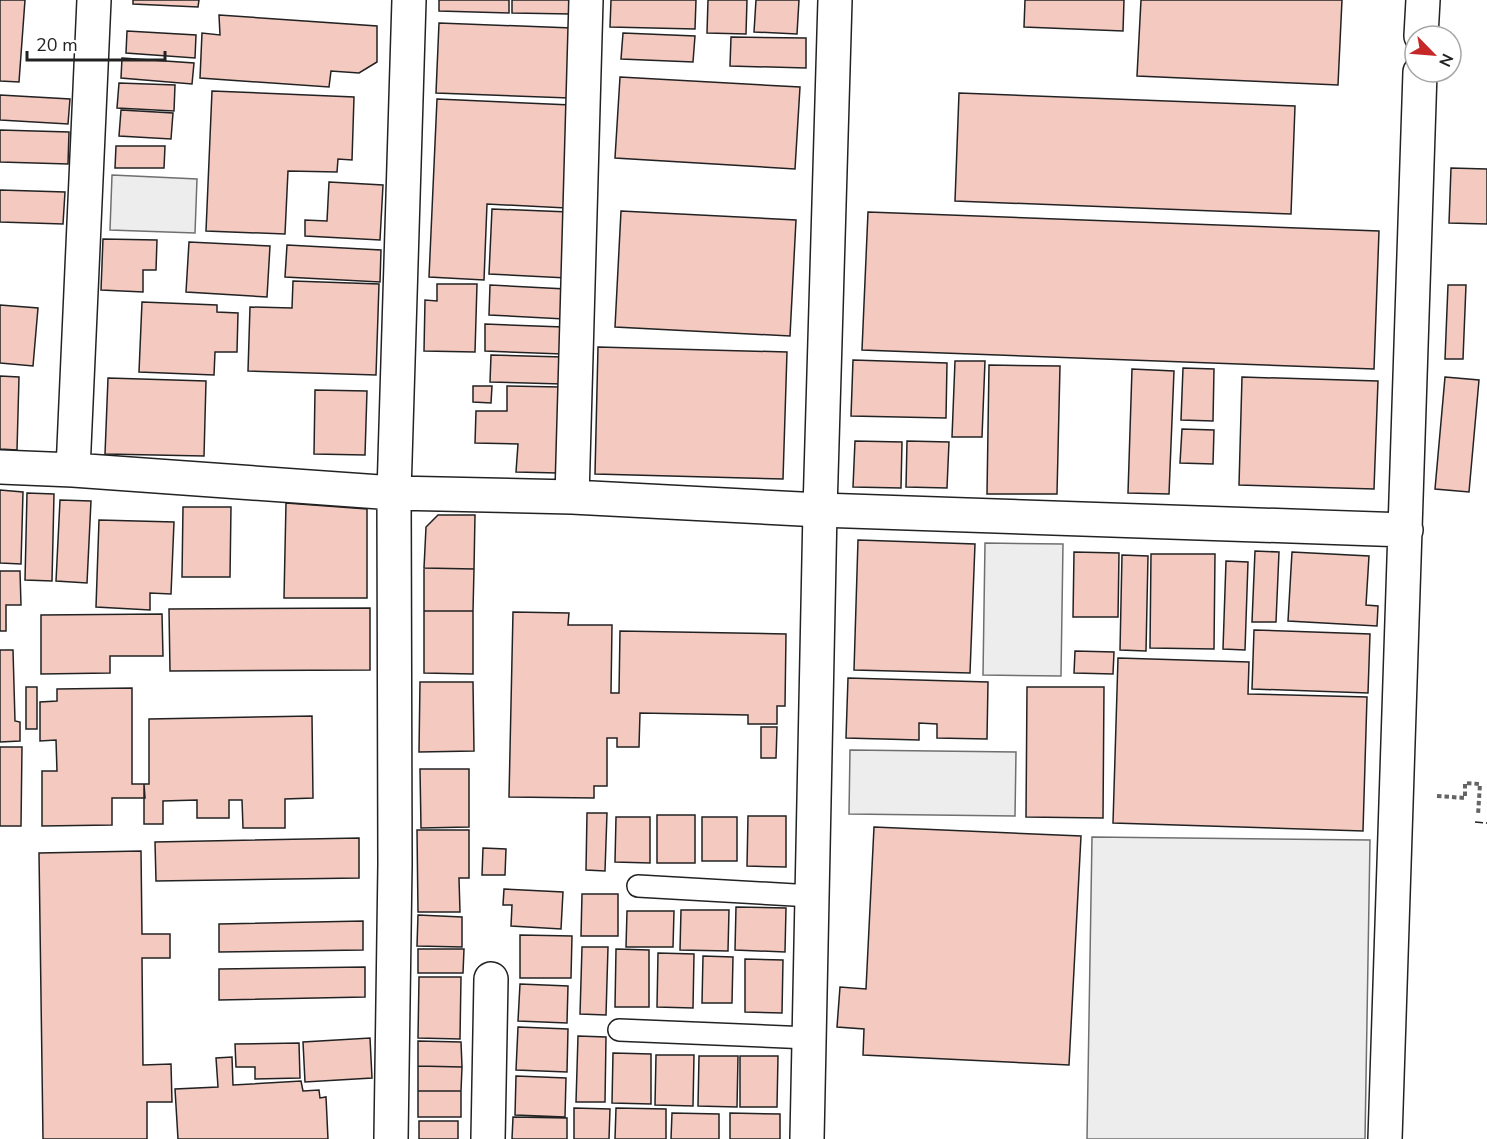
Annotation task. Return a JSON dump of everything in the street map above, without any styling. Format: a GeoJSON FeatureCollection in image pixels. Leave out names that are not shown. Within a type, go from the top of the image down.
{"type":"FeatureCollection","features":[{"type":"Feature","properties":{"kind":"street"},"geometry":{"type":"LineString","coordinates":[[73,470],[94,0]]}},
{"type":"Feature","properties":{"kind":"street"},"geometry":{"type":"LineString","coordinates":[[391,1139],[395,864],[394,494],[409,0]]}},
{"type":"Feature","properties":{"kind":"street"},"geometry":{"type":"LineString","coordinates":[[572,497],[586,0]]}},
{"type":"Feature","properties":{"kind":"street"},"geometry":{"type":"LineString","coordinates":[[807,1139],[820,510],[835,0]]}},
{"type":"Feature","properties":{"kind":"street"},"geometry":{"type":"LineString","coordinates":[[1422,24],[1423,0]]}},
{"type":"Feature","properties":{"kind":"street"},"geometry":{"type":"LineString","coordinates":[[1384,1139],[1420,84]]}},
{"type":"Feature","properties":{"kind":"street"},"geometry":{"type":"LineString","coordinates":[[0,466],[394,494],[572,497],[820,510],[1406,531]]}},
{"type":"Feature","properties":{"kind":"street"},"geometry":{"type":"LineString","coordinates":[[488,1139],[490,979]]}},
{"type":"Feature","properties":{"kind":"lane"},"geometry":{"type":"LineString","coordinates":[[638,886],[812,896]]}},
{"type":"Feature","properties":{"kind":"lane"},"geometry":{"type":"LineString","coordinates":[[619,1030],[809,1038]]}},
{"type":"Feature","properties":{"kind":"path"},"geometry":{"type":"LineString","coordinates":[[1465,798],[1465,783],[1480,784],[1478,815]]}},
{"type":"Feature","properties":{"kind":"shaded area"},"geometry":{"type":"Polygon","coordinates":[[[112,175],[197,179],[195,233],[110,230],[112,175]]]}},
{"type":"Feature","properties":{"kind":"shaded area"},"geometry":{"type":"Polygon","coordinates":[[[985,543],[1063,544],[1061,676],[983,675],[985,543]]]}},
{"type":"Feature","properties":{"kind":"shaded area"},"geometry":{"type":"Polygon","coordinates":[[[850,750],[1016,752],[1015,816],[849,814],[850,750]]]}},
{"type":"Feature","properties":{"kind":"shaded area"},"geometry":{"type":"Polygon","coordinates":[[[1092,837],[1370,840],[1365,1139],[1087,1139],[1092,837]]]}},
{"type":"Feature","properties":{"kind":"building"},"geometry":{"type":"Polygon","coordinates":[[[0,0],[25,0],[19,82],[0,81],[0,0]]]}},
{"type":"Feature","properties":{"kind":"building"},"geometry":{"type":"Polygon","coordinates":[[[133,0],[199,0],[198,7],[133,4],[133,0]]]}},
{"type":"Feature","properties":{"kind":"building"},"geometry":{"type":"Polygon","coordinates":[[[439,0],[509,0],[509,13],[439,11],[439,0]]]}},
{"type":"Feature","properties":{"kind":"building"},"geometry":{"type":"Polygon","coordinates":[[[512,0],[571,0],[571,14],[512,13],[512,0]]]}},
{"type":"Feature","properties":{"kind":"building"},"geometry":{"type":"Polygon","coordinates":[[[611,0],[696,0],[695,29],[610,27],[611,0]]]}},
{"type":"Feature","properties":{"kind":"building"},"geometry":{"type":"Polygon","coordinates":[[[708,0],[747,0],[746,34],[707,33],[708,0]]]}},
{"type":"Feature","properties":{"kind":"building"},"geometry":{"type":"Polygon","coordinates":[[[756,0],[799,0],[797,34],[754,32],[756,0]]]}},
{"type":"Feature","properties":{"kind":"building"},"geometry":{"type":"Polygon","coordinates":[[[1025,0],[1124,0],[1123,31],[1024,27],[1025,0]]]}},
{"type":"Feature","properties":{"kind":"building"},"geometry":{"type":"Polygon","coordinates":[[[1141,0],[1342,0],[1338,85],[1137,76],[1141,0]]]}},
{"type":"Feature","properties":{"kind":"building"},"geometry":{"type":"Polygon","coordinates":[[[219,15],[377,26],[377,62],[359,73],[331,71],[329,87],[200,78],[202,33],[220,35],[219,15]]]}},
{"type":"Feature","properties":{"kind":"building"},"geometry":{"type":"Polygon","coordinates":[[[439,23],[572,28],[569,98],[436,93],[439,23]]]}},
{"type":"Feature","properties":{"kind":"building"},"geometry":{"type":"Polygon","coordinates":[[[127,31],[196,35],[195,58],[126,53],[127,31]]]}},
{"type":"Feature","properties":{"kind":"building"},"geometry":{"type":"Polygon","coordinates":[[[623,33],[695,36],[693,62],[621,59],[623,33]]]}},
{"type":"Feature","properties":{"kind":"building"},"geometry":{"type":"Polygon","coordinates":[[[731,37],[806,38],[806,68],[730,66],[731,37]]]}},
{"type":"Feature","properties":{"kind":"building"},"geometry":{"type":"Polygon","coordinates":[[[122,58],[194,63],[192,84],[121,78],[122,58]]]}},
{"type":"Feature","properties":{"kind":"building"},"geometry":{"type":"Polygon","coordinates":[[[620,77],[800,87],[795,169],[615,158],[620,77]]]}},
{"type":"Feature","properties":{"kind":"building"},"geometry":{"type":"Polygon","coordinates":[[[119,83],[175,85],[174,111],[117,108],[119,83]]]}},
{"type":"Feature","properties":{"kind":"building"},"geometry":{"type":"Polygon","coordinates":[[[212,91],[354,97],[352,160],[338,159],[337,172],[288,171],[285,234],[206,231],[212,91]]]}},
{"type":"Feature","properties":{"kind":"building"},"geometry":{"type":"Polygon","coordinates":[[[959,93],[1295,106],[1291,214],[955,201],[959,93]]]}},
{"type":"Feature","properties":{"kind":"building"},"geometry":{"type":"Polygon","coordinates":[[[0,95],[70,99],[68,124],[0,120],[0,95]]]}},
{"type":"Feature","properties":{"kind":"building"},"geometry":{"type":"Polygon","coordinates":[[[437,99],[571,105],[566,208],[487,204],[484,280],[429,277],[437,99]]]}},
{"type":"Feature","properties":{"kind":"building"},"geometry":{"type":"Polygon","coordinates":[[[121,110],[173,113],[171,139],[119,136],[121,110]]]}},
{"type":"Feature","properties":{"kind":"building"},"geometry":{"type":"Polygon","coordinates":[[[0,130],[69,132],[68,164],[0,162],[0,130]]]}},
{"type":"Feature","properties":{"kind":"building"},"geometry":{"type":"Polygon","coordinates":[[[116,146],[165,146],[164,168],[115,168],[116,146]]]}},
{"type":"Feature","properties":{"kind":"building"},"geometry":{"type":"Polygon","coordinates":[[[1451,168],[1487,169],[1487,224],[1449,223],[1451,168]]]}},
{"type":"Feature","properties":{"kind":"building"},"geometry":{"type":"Polygon","coordinates":[[[329,182],[383,185],[380,240],[305,236],[305,220],[327,221],[329,182]]]}},
{"type":"Feature","properties":{"kind":"building"},"geometry":{"type":"Polygon","coordinates":[[[0,190],[65,192],[63,224],[0,222],[0,190]]]}},
{"type":"Feature","properties":{"kind":"building"},"geometry":{"type":"Polygon","coordinates":[[[492,209],[569,212],[567,278],[489,274],[492,209]]]}},
{"type":"Feature","properties":{"kind":"building"},"geometry":{"type":"Polygon","coordinates":[[[621,211],[796,220],[790,336],[615,327],[621,211]]]}},
{"type":"Feature","properties":{"kind":"building"},"geometry":{"type":"Polygon","coordinates":[[[868,212],[1379,231],[1374,369],[862,350],[868,212]]]}},
{"type":"Feature","properties":{"kind":"building"},"geometry":{"type":"Polygon","coordinates":[[[103,239],[157,240],[156,270],[143,270],[143,292],[101,290],[103,239]]]}},
{"type":"Feature","properties":{"kind":"building"},"geometry":{"type":"Polygon","coordinates":[[[189,242],[270,246],[267,297],[186,292],[189,242]]]}},
{"type":"Feature","properties":{"kind":"building"},"geometry":{"type":"Polygon","coordinates":[[[287,245],[381,250],[380,282],[285,277],[287,245]]]}},
{"type":"Feature","properties":{"kind":"building"},"geometry":{"type":"Polygon","coordinates":[[[293,281],[379,284],[376,375],[248,371],[250,307],[292,308],[293,281]]]}},
{"type":"Feature","properties":{"kind":"building"},"geometry":{"type":"Polygon","coordinates":[[[437,284],[477,284],[475,352],[424,351],[425,300],[437,301],[437,284]]]}},
{"type":"Feature","properties":{"kind":"building"},"geometry":{"type":"Polygon","coordinates":[[[490,285],[566,289],[564,319],[489,315],[490,285]]]}},
{"type":"Feature","properties":{"kind":"building"},"geometry":{"type":"Polygon","coordinates":[[[1448,285],[1466,285],[1463,359],[1445,359],[1448,285]]]}},
{"type":"Feature","properties":{"kind":"building"},"geometry":{"type":"Polygon","coordinates":[[[142,302],[217,305],[217,312],[238,313],[237,352],[215,352],[214,375],[139,372],[142,302]]]}},
{"type":"Feature","properties":{"kind":"building"},"geometry":{"type":"Polygon","coordinates":[[[0,305],[38,308],[33,366],[0,363],[0,305]]]}},
{"type":"Feature","properties":{"kind":"building"},"geometry":{"type":"Polygon","coordinates":[[[485,324],[563,327],[562,354],[485,351],[485,324]]]}},
{"type":"Feature","properties":{"kind":"building"},"geometry":{"type":"Polygon","coordinates":[[[598,347],[787,352],[783,479],[595,474],[598,347]]]}},
{"type":"Feature","properties":{"kind":"building"},"geometry":{"type":"Polygon","coordinates":[[[491,355],[563,357],[562,384],[490,382],[491,355]]]}},
{"type":"Feature","properties":{"kind":"building"},"geometry":{"type":"Polygon","coordinates":[[[853,360],[947,363],[946,418],[851,416],[853,360]]]}},
{"type":"Feature","properties":{"kind":"building"},"geometry":{"type":"Polygon","coordinates":[[[955,361],[985,361],[982,437],[952,437],[955,361]]]}},
{"type":"Feature","properties":{"kind":"building"},"geometry":{"type":"Polygon","coordinates":[[[989,365],[1060,366],[1057,494],[987,494],[989,365]]]}},
{"type":"Feature","properties":{"kind":"building"},"geometry":{"type":"Polygon","coordinates":[[[1183,368],[1214,369],[1213,421],[1181,420],[1183,368]]]}},
{"type":"Feature","properties":{"kind":"building"},"geometry":{"type":"Polygon","coordinates":[[[1132,369],[1174,371],[1169,494],[1128,493],[1132,369]]]}},
{"type":"Feature","properties":{"kind":"building"},"geometry":{"type":"Polygon","coordinates":[[[0,376],[19,377],[17,450],[0,449],[0,376]]]}},
{"type":"Feature","properties":{"kind":"building"},"geometry":{"type":"Polygon","coordinates":[[[1242,377],[1378,381],[1374,489],[1239,485],[1242,377]]]}},
{"type":"Feature","properties":{"kind":"building"},"geometry":{"type":"Polygon","coordinates":[[[1445,377],[1479,380],[1469,492],[1435,489],[1445,377]]]}},
{"type":"Feature","properties":{"kind":"building"},"geometry":{"type":"Polygon","coordinates":[[[108,378],[206,381],[204,456],[105,454],[108,378]]]}},
{"type":"Feature","properties":{"kind":"building"},"geometry":{"type":"Polygon","coordinates":[[[473,386],[492,386],[491,403],[473,402],[473,386]]]}},
{"type":"Feature","properties":{"kind":"building"},"geometry":{"type":"Polygon","coordinates":[[[507,386],[560,387],[558,473],[516,472],[518,444],[475,443],[476,411],[507,411],[507,386]]]}},
{"type":"Feature","properties":{"kind":"building"},"geometry":{"type":"Polygon","coordinates":[[[315,390],[367,391],[365,455],[314,454],[315,390]]]}},
{"type":"Feature","properties":{"kind":"building"},"geometry":{"type":"Polygon","coordinates":[[[1182,429],[1214,430],[1213,464],[1180,463],[1182,429]]]}},
{"type":"Feature","properties":{"kind":"building"},"geometry":{"type":"Polygon","coordinates":[[[855,441],[902,442],[901,488],[853,487],[855,441]]]}},
{"type":"Feature","properties":{"kind":"building"},"geometry":{"type":"Polygon","coordinates":[[[907,441],[949,442],[947,488],[906,487],[907,441]]]}},
{"type":"Feature","properties":{"kind":"building"},"geometry":{"type":"Polygon","coordinates":[[[0,490],[23,492],[21,564],[0,563],[0,490]]]}},
{"type":"Feature","properties":{"kind":"building"},"geometry":{"type":"Polygon","coordinates":[[[27,493],[54,494],[52,581],[25,580],[27,493]]]}},
{"type":"Feature","properties":{"kind":"building"},"geometry":{"type":"Polygon","coordinates":[[[60,500],[91,501],[87,583],[56,581],[60,500]]]}},
{"type":"Feature","properties":{"kind":"building"},"geometry":{"type":"Polygon","coordinates":[[[286,503],[367,509],[367,598],[284,598],[286,503]]]}},
{"type":"Feature","properties":{"kind":"building"},"geometry":{"type":"Polygon","coordinates":[[[183,507],[231,507],[230,577],[182,577],[183,507]]]}},
{"type":"Feature","properties":{"kind":"building"},"geometry":{"type":"Polygon","coordinates":[[[438,515],[475,515],[474,569],[424,568],[426,527],[438,515]]]}},
{"type":"Feature","properties":{"kind":"building"},"geometry":{"type":"Polygon","coordinates":[[[99,520],[174,522],[171,594],[150,593],[150,610],[96,607],[99,520]]]}},
{"type":"Feature","properties":{"kind":"building"},"geometry":{"type":"Polygon","coordinates":[[[858,540],[975,544],[970,673],[854,670],[858,540]]]}},
{"type":"Feature","properties":{"kind":"building"},"geometry":{"type":"Polygon","coordinates":[[[1255,551],[1279,552],[1276,622],[1252,622],[1255,551]]]}},
{"type":"Feature","properties":{"kind":"building"},"geometry":{"type":"Polygon","coordinates":[[[1074,552],[1119,553],[1118,617],[1073,617],[1074,552]]]}},
{"type":"Feature","properties":{"kind":"building"},"geometry":{"type":"Polygon","coordinates":[[[1292,552],[1369,556],[1366,605],[1378,606],[1377,626],[1288,621],[1292,552]]]}},
{"type":"Feature","properties":{"kind":"building"},"geometry":{"type":"Polygon","coordinates":[[[1151,554],[1215,554],[1214,649],[1150,648],[1151,554]]]}},
{"type":"Feature","properties":{"kind":"building"},"geometry":{"type":"Polygon","coordinates":[[[1122,555],[1148,556],[1146,651],[1120,650],[1122,555]]]}},
{"type":"Feature","properties":{"kind":"building"},"geometry":{"type":"Polygon","coordinates":[[[1226,561],[1248,562],[1245,650],[1223,649],[1226,561]]]}},
{"type":"Feature","properties":{"kind":"building"},"geometry":{"type":"Polygon","coordinates":[[[424,568],[474,569],[473,611],[424,611],[424,568]]]}},
{"type":"Feature","properties":{"kind":"building"},"geometry":{"type":"Polygon","coordinates":[[[0,571],[20,571],[21,605],[6,605],[6,631],[0,631],[0,571]]]}},
{"type":"Feature","properties":{"kind":"building"},"geometry":{"type":"Polygon","coordinates":[[[370,608],[370,670],[170,671],[169,609],[370,608]]]}},
{"type":"Feature","properties":{"kind":"building"},"geometry":{"type":"Polygon","coordinates":[[[424,611],[473,611],[473,674],[424,673],[424,611]]]}},
{"type":"Feature","properties":{"kind":"building"},"geometry":{"type":"Polygon","coordinates":[[[513,612],[569,613],[568,625],[612,625],[611,693],[619,693],[620,631],[786,634],[785,706],[777,706],[777,724],[748,724],[748,715],[640,713],[639,747],[617,747],[617,738],[607,738],[607,786],[594,786],[594,798],[509,797],[513,612]]]}},
{"type":"Feature","properties":{"kind":"building"},"geometry":{"type":"Polygon","coordinates":[[[162,614],[163,656],[110,656],[110,673],[41,674],[41,615],[162,614]]]}},
{"type":"Feature","properties":{"kind":"building"},"geometry":{"type":"Polygon","coordinates":[[[1254,630],[1370,634],[1368,693],[1252,689],[1254,630]]]}},
{"type":"Feature","properties":{"kind":"building"},"geometry":{"type":"Polygon","coordinates":[[[0,650],[13,650],[15,721],[20,722],[20,741],[0,742],[0,650]]]}},
{"type":"Feature","properties":{"kind":"building"},"geometry":{"type":"Polygon","coordinates":[[[1075,651],[1114,652],[1113,674],[1074,673],[1075,651]]]}},
{"type":"Feature","properties":{"kind":"building"},"geometry":{"type":"Polygon","coordinates":[[[1118,658],[1249,662],[1248,694],[1367,697],[1363,831],[1113,823],[1118,658]]]}},
{"type":"Feature","properties":{"kind":"building"},"geometry":{"type":"Polygon","coordinates":[[[848,678],[988,682],[987,739],[937,738],[937,724],[919,723],[919,740],[846,738],[848,678]]]}},
{"type":"Feature","properties":{"kind":"building"},"geometry":{"type":"Polygon","coordinates":[[[420,682],[473,682],[474,751],[419,752],[420,682]]]}},
{"type":"Feature","properties":{"kind":"building"},"geometry":{"type":"Polygon","coordinates":[[[26,687],[37,687],[37,729],[26,729],[26,687]]]}},
{"type":"Feature","properties":{"kind":"building"},"geometry":{"type":"Polygon","coordinates":[[[1027,687],[1104,687],[1103,818],[1026,817],[1027,687]]]}},
{"type":"Feature","properties":{"kind":"building"},"geometry":{"type":"Polygon","coordinates":[[[132,688],[132,784],[144,784],[145,798],[112,798],[112,825],[42,826],[42,771],[57,771],[56,740],[40,741],[40,702],[57,701],[57,689],[132,688]]]}},
{"type":"Feature","properties":{"kind":"building"},"geometry":{"type":"Polygon","coordinates":[[[312,716],[313,798],[285,799],[285,828],[243,828],[242,800],[229,800],[229,818],[197,818],[197,800],[163,801],[163,824],[144,824],[144,784],[149,784],[149,719],[312,716]]]}},
{"type":"Feature","properties":{"kind":"building"},"geometry":{"type":"Polygon","coordinates":[[[761,727],[777,727],[776,758],[761,758],[761,727]]]}},
{"type":"Feature","properties":{"kind":"building"},"geometry":{"type":"Polygon","coordinates":[[[0,747],[22,747],[21,826],[0,826],[0,747]]]}},
{"type":"Feature","properties":{"kind":"building"},"geometry":{"type":"Polygon","coordinates":[[[420,769],[469,769],[469,827],[421,828],[420,769]]]}},
{"type":"Feature","properties":{"kind":"building"},"geometry":{"type":"Polygon","coordinates":[[[587,813],[607,813],[605,871],[586,870],[587,813]]]}},
{"type":"Feature","properties":{"kind":"building"},"geometry":{"type":"Polygon","coordinates":[[[657,815],[695,815],[695,863],[657,863],[657,815]]]}},
{"type":"Feature","properties":{"kind":"building"},"geometry":{"type":"Polygon","coordinates":[[[748,816],[786,816],[786,867],[747,866],[748,816]]]}},
{"type":"Feature","properties":{"kind":"building"},"geometry":{"type":"Polygon","coordinates":[[[616,817],[650,817],[650,863],[615,862],[616,817]]]}},
{"type":"Feature","properties":{"kind":"building"},"geometry":{"type":"Polygon","coordinates":[[[702,817],[737,817],[737,861],[702,861],[702,817]]]}},
{"type":"Feature","properties":{"kind":"building"},"geometry":{"type":"Polygon","coordinates":[[[874,827],[1081,836],[1069,1065],[863,1055],[864,1029],[837,1027],[840,987],[866,989],[874,827]]]}},
{"type":"Feature","properties":{"kind":"building"},"geometry":{"type":"Polygon","coordinates":[[[417,830],[469,830],[469,878],[459,878],[460,912],[418,912],[417,830]]]}},
{"type":"Feature","properties":{"kind":"building"},"geometry":{"type":"Polygon","coordinates":[[[359,838],[359,878],[156,881],[155,842],[359,838]]]}},
{"type":"Feature","properties":{"kind":"building"},"geometry":{"type":"Polygon","coordinates":[[[483,848],[506,849],[505,875],[482,875],[483,848]]]}},
{"type":"Feature","properties":{"kind":"building"},"geometry":{"type":"Polygon","coordinates":[[[141,851],[142,934],[170,934],[170,958],[142,958],[143,1065],[171,1064],[172,1102],[147,1102],[147,1139],[43,1139],[39,853],[141,851]]]}},
{"type":"Feature","properties":{"kind":"building"},"geometry":{"type":"Polygon","coordinates":[[[504,889],[563,892],[561,929],[511,926],[512,905],[503,905],[504,889]]]}},
{"type":"Feature","properties":{"kind":"building"},"geometry":{"type":"Polygon","coordinates":[[[582,894],[618,894],[618,936],[581,936],[582,894]]]}},
{"type":"Feature","properties":{"kind":"building"},"geometry":{"type":"Polygon","coordinates":[[[736,907],[786,908],[785,952],[735,950],[736,907]]]}},
{"type":"Feature","properties":{"kind":"building"},"geometry":{"type":"Polygon","coordinates":[[[681,910],[729,910],[728,951],[680,950],[681,910]]]}},
{"type":"Feature","properties":{"kind":"building"},"geometry":{"type":"Polygon","coordinates":[[[627,911],[674,911],[673,947],[626,947],[627,911]]]}},
{"type":"Feature","properties":{"kind":"building"},"geometry":{"type":"Polygon","coordinates":[[[418,915],[462,917],[462,947],[417,946],[418,915]]]}},
{"type":"Feature","properties":{"kind":"building"},"geometry":{"type":"Polygon","coordinates":[[[363,921],[363,950],[219,952],[219,924],[363,921]]]}},
{"type":"Feature","properties":{"kind":"building"},"geometry":{"type":"Polygon","coordinates":[[[520,935],[572,936],[571,978],[520,978],[520,935]]]}},
{"type":"Feature","properties":{"kind":"building"},"geometry":{"type":"Polygon","coordinates":[[[582,947],[608,947],[606,1015],[580,1014],[582,947]]]}},
{"type":"Feature","properties":{"kind":"building"},"geometry":{"type":"Polygon","coordinates":[[[418,949],[464,949],[463,973],[418,973],[418,949]]]}},
{"type":"Feature","properties":{"kind":"building"},"geometry":{"type":"Polygon","coordinates":[[[616,949],[649,950],[649,1007],[615,1007],[616,949]]]}},
{"type":"Feature","properties":{"kind":"building"},"geometry":{"type":"Polygon","coordinates":[[[658,953],[694,954],[693,1008],[657,1007],[658,953]]]}},
{"type":"Feature","properties":{"kind":"building"},"geometry":{"type":"Polygon","coordinates":[[[703,956],[733,957],[732,1003],[702,1003],[703,956]]]}},
{"type":"Feature","properties":{"kind":"building"},"geometry":{"type":"Polygon","coordinates":[[[745,959],[783,960],[782,1013],[745,1012],[745,959]]]}},
{"type":"Feature","properties":{"kind":"building"},"geometry":{"type":"Polygon","coordinates":[[[365,967],[365,997],[219,1000],[219,969],[365,967]]]}},
{"type":"Feature","properties":{"kind":"building"},"geometry":{"type":"Polygon","coordinates":[[[419,977],[461,977],[460,1039],[418,1038],[419,977]]]}},
{"type":"Feature","properties":{"kind":"building"},"geometry":{"type":"Polygon","coordinates":[[[520,984],[568,986],[567,1023],[518,1021],[520,984]]]}},
{"type":"Feature","properties":{"kind":"building"},"geometry":{"type":"Polygon","coordinates":[[[518,1027],[568,1029],[567,1072],[516,1070],[518,1027]]]}},
{"type":"Feature","properties":{"kind":"building"},"geometry":{"type":"Polygon","coordinates":[[[578,1036],[606,1037],[605,1102],[576,1102],[578,1036]]]}},
{"type":"Feature","properties":{"kind":"building"},"geometry":{"type":"Polygon","coordinates":[[[370,1038],[372,1078],[305,1082],[303,1042],[370,1038]]]}},
{"type":"Feature","properties":{"kind":"building"},"geometry":{"type":"Polygon","coordinates":[[[418,1041],[461,1042],[462,1067],[418,1066],[418,1041]]]}},
{"type":"Feature","properties":{"kind":"building"},"geometry":{"type":"Polygon","coordinates":[[[299,1043],[300,1078],[255,1079],[255,1067],[236,1067],[235,1044],[299,1043]]]}},
{"type":"Feature","properties":{"kind":"building"},"geometry":{"type":"Polygon","coordinates":[[[613,1053],[651,1054],[651,1104],[612,1103],[613,1053]]]}},
{"type":"Feature","properties":{"kind":"building"},"geometry":{"type":"Polygon","coordinates":[[[656,1055],[694,1055],[693,1106],[655,1105],[656,1055]]]}},
{"type":"Feature","properties":{"kind":"building"},"geometry":{"type":"Polygon","coordinates":[[[699,1056],[738,1056],[737,1107],[698,1106],[699,1056]]]}},
{"type":"Feature","properties":{"kind":"building"},"geometry":{"type":"Polygon","coordinates":[[[740,1056],[778,1056],[777,1107],[740,1107],[740,1056]]]}},
{"type":"Feature","properties":{"kind":"building"},"geometry":{"type":"Polygon","coordinates":[[[232,1057],[233,1085],[301,1081],[303,1091],[319,1090],[320,1098],[326,1097],[328,1139],[178,1139],[175,1089],[218,1087],[216,1058],[232,1057]]]}},
{"type":"Feature","properties":{"kind":"building"},"geometry":{"type":"Polygon","coordinates":[[[418,1066],[462,1067],[461,1091],[418,1091],[418,1066]]]}},
{"type":"Feature","properties":{"kind":"building"},"geometry":{"type":"Polygon","coordinates":[[[516,1076],[566,1078],[565,1117],[515,1115],[516,1076]]]}},
{"type":"Feature","properties":{"kind":"building"},"geometry":{"type":"Polygon","coordinates":[[[418,1091],[461,1091],[461,1117],[418,1117],[418,1091]]]}},
{"type":"Feature","properties":{"kind":"building"},"geometry":{"type":"Polygon","coordinates":[[[574,1108],[610,1109],[609,1139],[574,1139],[574,1108]]]}},
{"type":"Feature","properties":{"kind":"building"},"geometry":{"type":"Polygon","coordinates":[[[616,1108],[666,1109],[666,1139],[615,1139],[616,1108]]]}},
{"type":"Feature","properties":{"kind":"building"},"geometry":{"type":"Polygon","coordinates":[[[672,1113],[719,1114],[719,1139],[671,1139],[672,1113]]]}},
{"type":"Feature","properties":{"kind":"building"},"geometry":{"type":"Polygon","coordinates":[[[730,1113],[780,1114],[780,1139],[730,1139],[730,1113]]]}},
{"type":"Feature","properties":{"kind":"building"},"geometry":{"type":"Polygon","coordinates":[[[513,1117],[567,1118],[567,1139],[512,1139],[513,1117]]]}},
{"type":"Feature","properties":{"kind":"building"},"geometry":{"type":"Polygon","coordinates":[[[419,1121],[458,1121],[458,1139],[419,1139],[419,1121]]]}},
{"type":"Feature","properties":{"kind":"fence"},"geometry":{"type":"LineString","coordinates":[[1475,822],[1487,823]]}}]}
